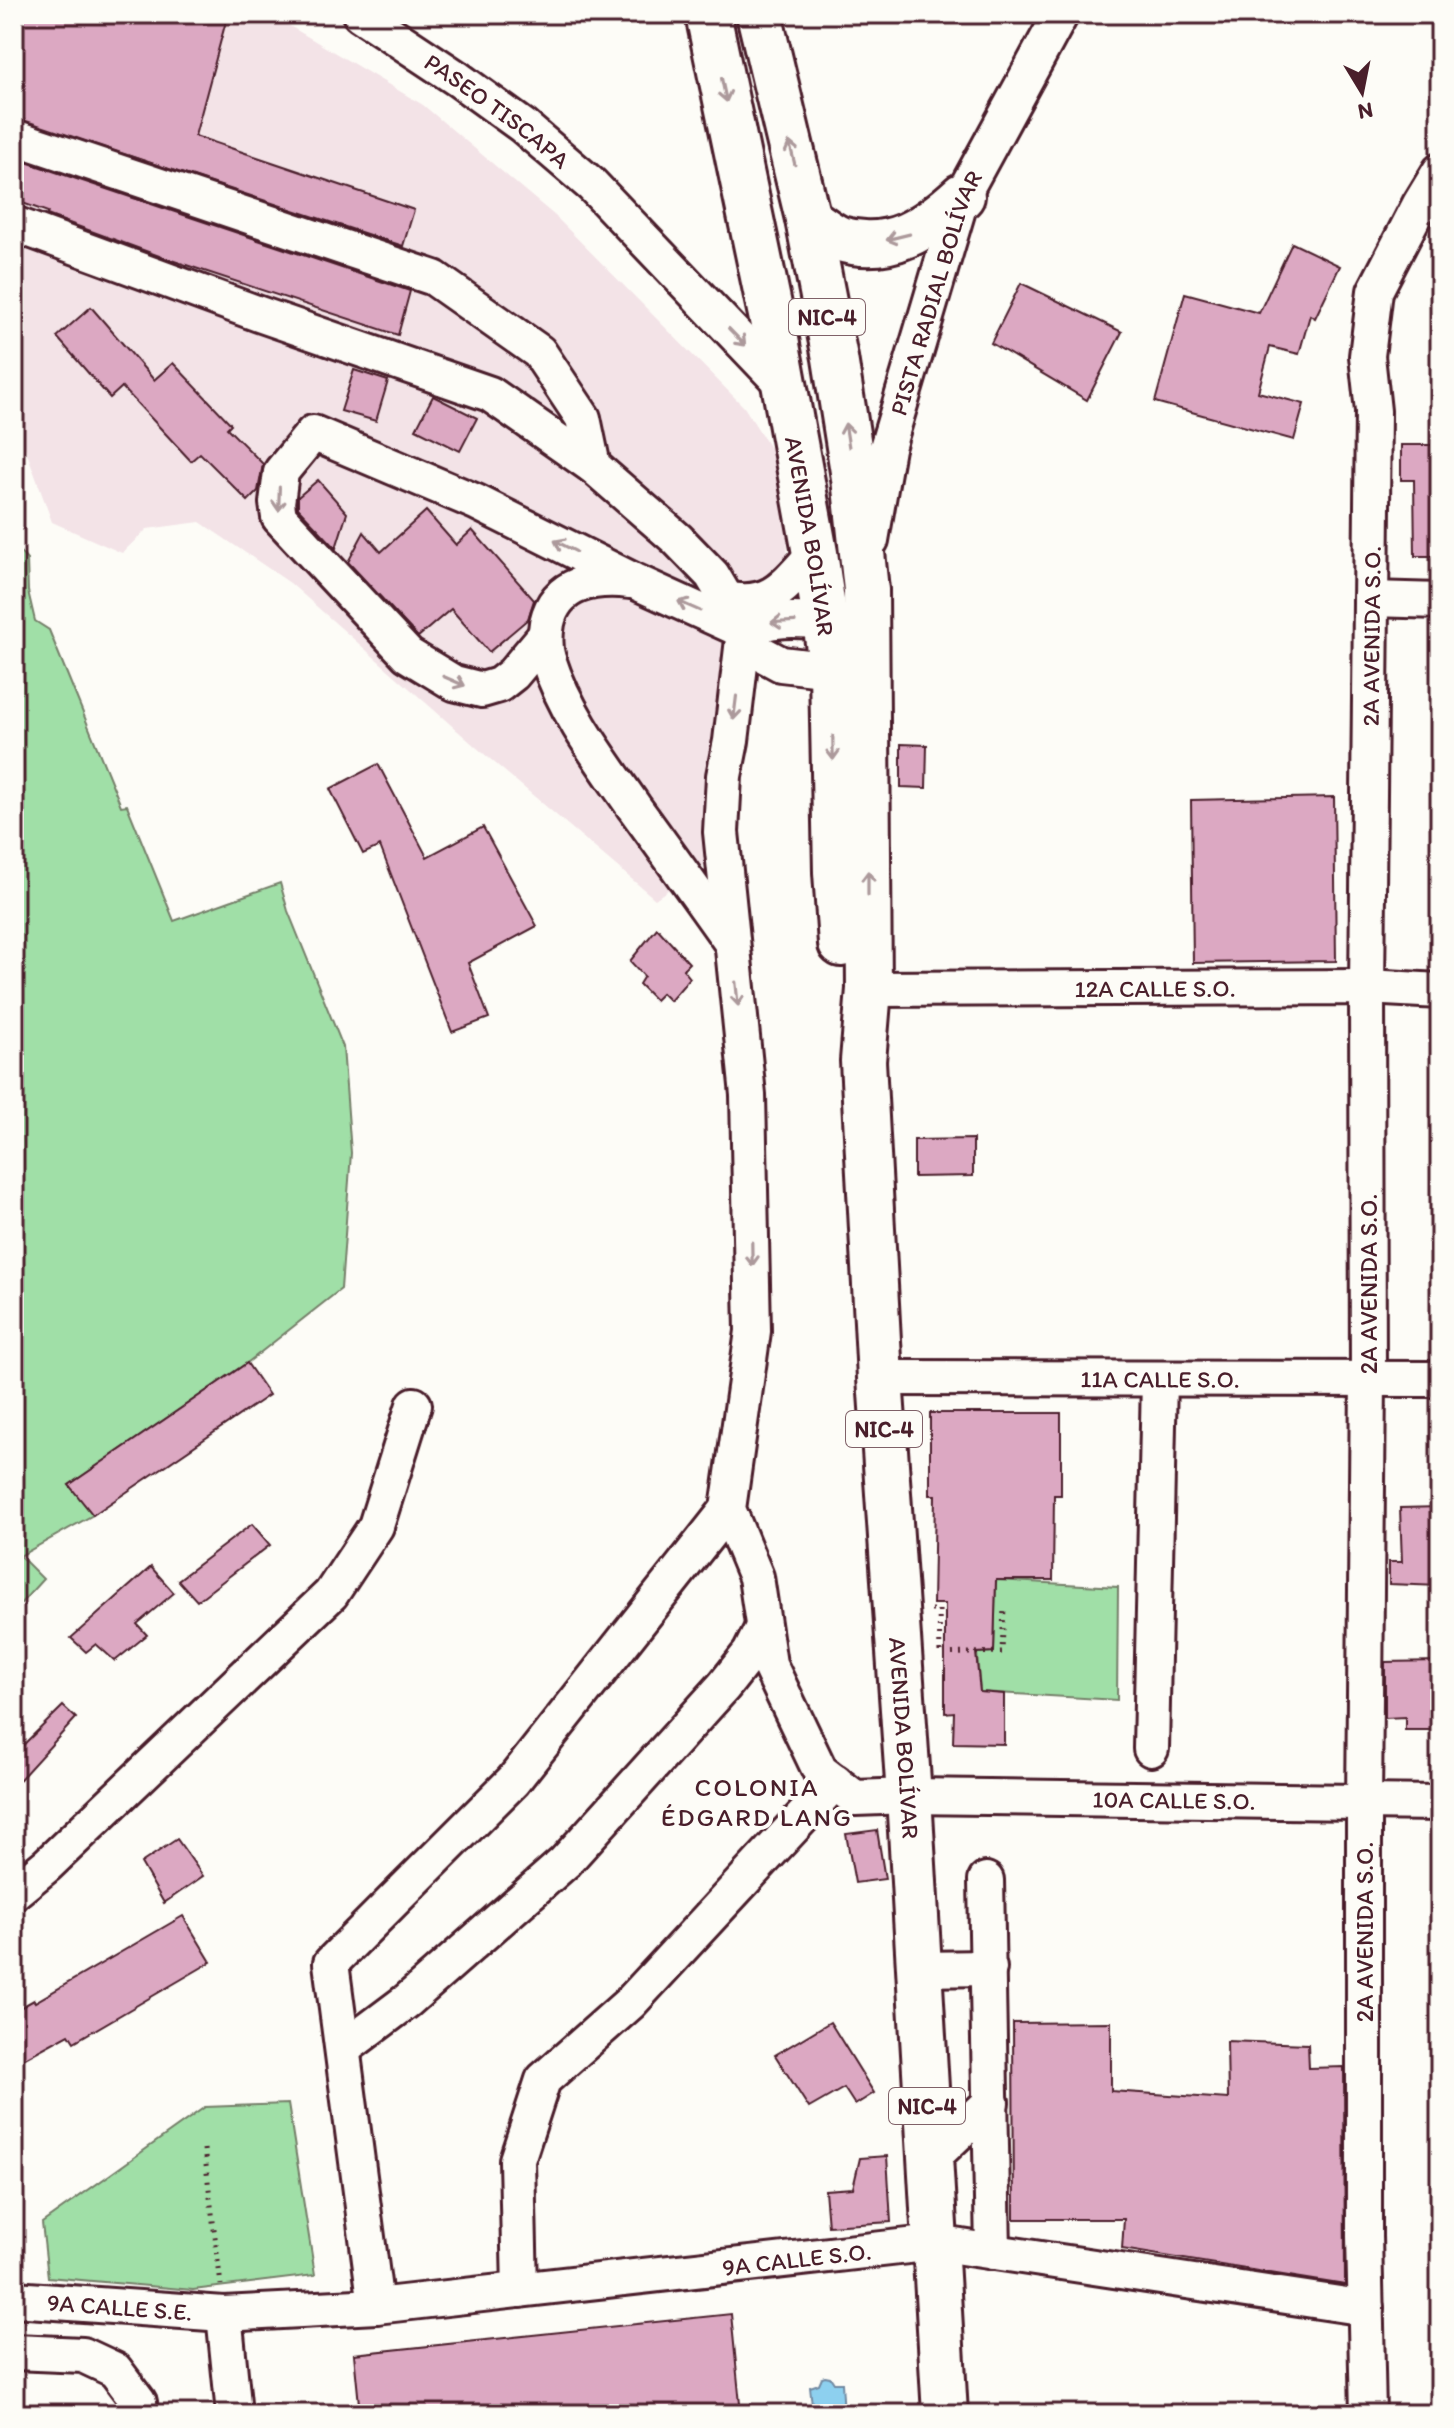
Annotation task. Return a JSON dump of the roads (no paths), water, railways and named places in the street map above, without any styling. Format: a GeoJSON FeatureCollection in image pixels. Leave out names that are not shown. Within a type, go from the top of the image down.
{"type":"FeatureCollection","features":[{"type":"Feature","properties":{"kind":"highway","name":"AVENIDA BOLÍVAR"},"geometry":{"type":"LineString","coordinates":[[708,14],[775,334],[815,553],[852,612]]}},
{"type":"Feature","properties":{"kind":"highway","name":"AVENIDA BOLÍVAR"},"geometry":{"type":"LineString","coordinates":[[759,14],[808,219],[854,478],[852,612],[869,989],[863,1061],[945,2414]]}},
{"type":"Feature","properties":{"kind":"highway"},"geometry":{"type":"LineString","coordinates":[[808,219],[838,238],[869,243],[905,238],[936,220],[962,196]]}},
{"type":"Feature","properties":{"kind":"highway","name":"AVENIDA BOLÍVAR"},"geometry":{"type":"LineString","coordinates":[[852,612],[832,670],[836,872],[842,991],[863,1061]]}},
{"type":"Feature","properties":{"kind":"highway"},"geometry":{"type":"LineString","coordinates":[[839,901],[849,929],[852,980],[869,989]]}},
{"type":"Feature","properties":{"kind":"street","name":"PASEO TISCAPA"},"geometry":{"type":"LineString","coordinates":[[360,14],[523,126],[775,334]]}},
{"type":"Feature","properties":{"kind":"street","name":"PISTA RADIAL BOLÍVAR"},"geometry":{"type":"LineString","coordinates":[[852,612],[887,448],[962,196],[1061,14]]}},
{"type":"Feature","properties":{"kind":"street"},"geometry":{"type":"LineString","coordinates":[[14,137],[434,278],[539,352],[583,418],[593,466]]}},
{"type":"Feature","properties":{"kind":"street","name":"2A AVENIDA S.O."},"geometry":{"type":"LineString","coordinates":[[1368,2414],[1364,2236],[1364,1803],[1373,411],[1367,356],[1375,291],[1430,210],[1440,171]]}},
{"type":"Feature","properties":{"kind":"street","name":"PASEO TISCAPA"},"geometry":{"type":"LineString","coordinates":[[592,185],[784,386]]}},
{"type":"Feature","properties":{"kind":"street"},"geometry":{"type":"LineString","coordinates":[[14,224],[490,394],[593,466],[677,539],[712,575],[757,651],[781,664],[832,670]]}},
{"type":"Feature","properties":{"kind":"street"},"geometry":{"type":"LineString","coordinates":[[544,637],[513,674],[499,685],[482,690],[454,683],[408,655],[279,517],[277,503],[281,472],[313,433],[476,502],[634,581],[744,631]]}},
{"type":"Feature","properties":{"kind":"street"},"geometry":{"type":"LineString","coordinates":[[726,599],[744,603],[761,600],[779,591],[815,553]]}},
{"type":"Feature","properties":{"kind":"street"},"geometry":{"type":"LineString","coordinates":[[634,581],[608,578],[584,582],[564,592],[549,614],[544,637],[547,657],[562,693],[599,757],[731,942]]}},
{"type":"Feature","properties":{"kind":"street"},"geometry":{"type":"LineString","coordinates":[[1371,599],[1440,601]]}},
{"type":"Feature","properties":{"kind":"street"},"geometry":{"type":"LineString","coordinates":[[744,631],[752,626],[852,612]]}},
{"type":"Feature","properties":{"kind":"street"},"geometry":{"type":"LineString","coordinates":[[376,2306],[331,1963],[513,1781],[728,1509],[753,1331],[748,1095],[721,832],[724,776],[744,631]]}},
{"type":"Feature","properties":{"kind":"street","name":"12A CALLE S.O."},"geometry":{"type":"LineString","coordinates":[[869,989],[1367,987],[1440,991]]}},
{"type":"Feature","properties":{"kind":"street","name":"11A CALLE S.O."},"geometry":{"type":"LineString","coordinates":[[880,1378],[1440,1379]]}},
{"type":"Feature","properties":{"kind":"street"},"geometry":{"type":"LineString","coordinates":[[1151,1749],[1159,1379]]}},
{"type":"Feature","properties":{"kind":"street"},"geometry":{"type":"LineString","coordinates":[[14,1892],[47,1865],[331,1594],[376,1526],[414,1405]]}},
{"type":"Feature","properties":{"kind":"street"},"geometry":{"type":"LineString","coordinates":[[520,2290],[517,2160],[543,2080],[631,2002],[835,1782],[820,1771],[769,1664],[756,1577],[728,1509]]}},
{"type":"Feature","properties":{"kind":"street"},"geometry":{"type":"LineString","coordinates":[[343,2049],[407,2001],[565,1862],[724,1686],[750,1653],[763,1627]]}},
{"type":"Feature","properties":{"kind":"street","name":"10A CALLE S.O."},"geometry":{"type":"LineString","coordinates":[[835,1782],[855,1798],[909,1796],[1440,1803]]}},
{"type":"Feature","properties":{"kind":"street"},"geometry":{"type":"LineString","coordinates":[[986,1880],[993,2252]]}},
{"type":"Feature","properties":{"kind":"street"},"geometry":{"type":"LineString","coordinates":[[919,1969],[989,1968]]}},
{"type":"Feature","properties":{"kind":"street"},"geometry":{"type":"LineString","coordinates":[[930,2160],[991,2102]]}},
{"type":"Feature","properties":{"kind":"street","name":"9A CALLE S.O."},"geometry":{"type":"LineString","coordinates":[[224,2314],[376,2306],[935,2243],[1366,2308]]}},
{"type":"Feature","properties":{"kind":"street","name":"9A CALLE S.E."},"geometry":{"type":"LineString","coordinates":[[14,2299],[224,2314]]}},
{"type":"Feature","properties":{"kind":"street"},"geometry":{"type":"LineString","coordinates":[[224,2314],[234,2414]]}},
{"type":"Feature","properties":{"kind":"street"},"geometry":{"type":"LineString","coordinates":[[14,2352],[83,2355],[115,2370],[139,2402],[140,2414]]}},
{"type":"Feature","properties":{"kind":"water"},"geometry":{"type":"Polygon","coordinates":[[[825,2376],[834,2383],[842,2383],[844,2414],[813,2414],[810,2387],[819,2384],[825,2376]]]}},
{"type":"Feature","properties":{"kind":"district","name":"COLONIA ÉDGARD LANG"},"geometry":{"type":"Point","coordinates":[757,1802]}}]}
